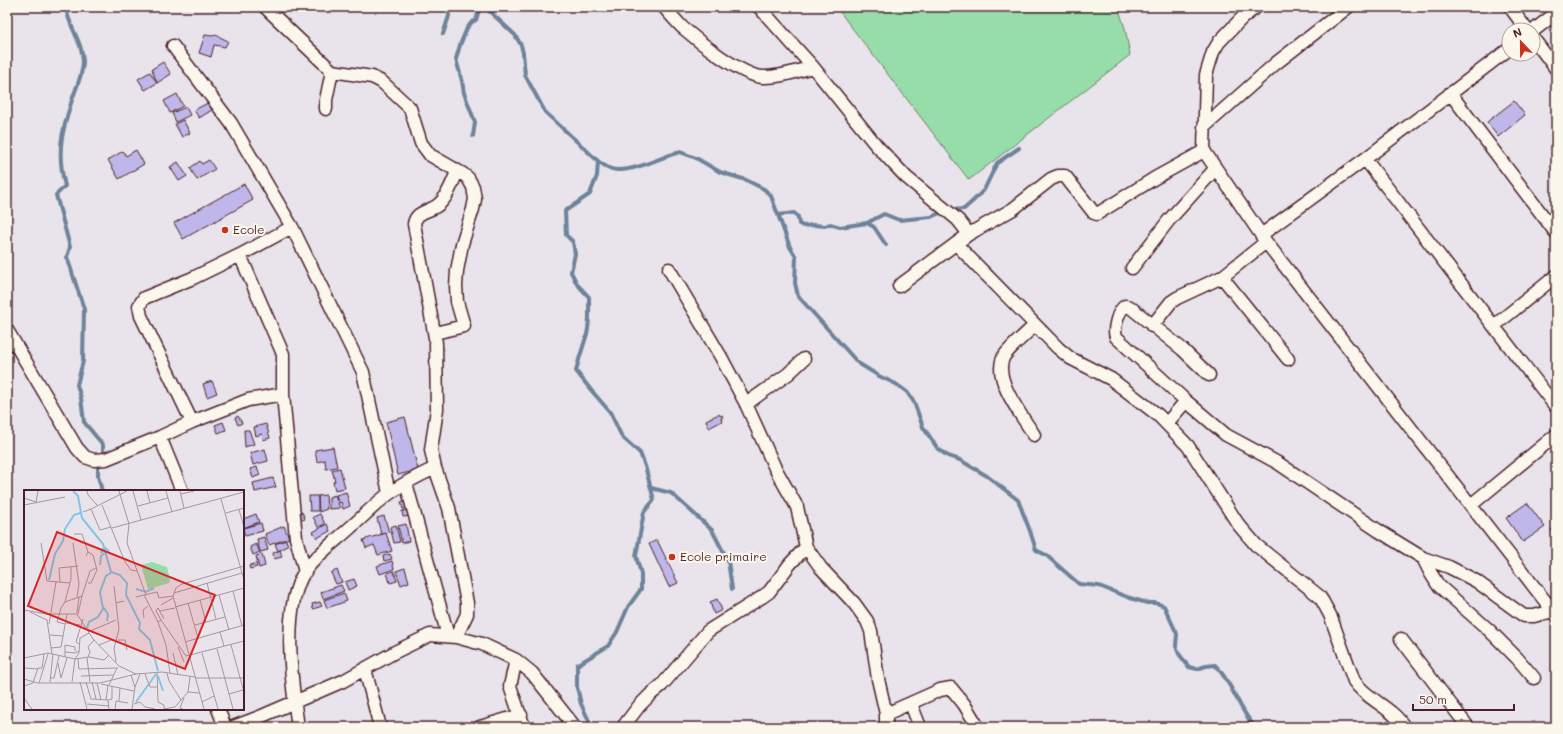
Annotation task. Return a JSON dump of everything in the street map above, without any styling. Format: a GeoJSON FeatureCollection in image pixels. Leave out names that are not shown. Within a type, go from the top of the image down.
{"type":"FeatureCollection","features":[{"type":"Feature","properties":{"kind":"street"},"geometry":{"type":"LineString","coordinates":[[265,7],[332,71],[372,77],[382,82],[410,108],[421,142],[430,155],[457,172],[463,174],[468,178],[473,187],[475,199],[462,244],[456,286],[457,302],[464,325],[463,327],[435,333]]}},
{"type":"Feature","properties":{"kind":"street"},"geometry":{"type":"LineString","coordinates":[[664,7],[682,26],[718,54],[742,70],[761,77],[778,76],[813,67]]}},
{"type":"Feature","properties":{"kind":"street"},"geometry":{"type":"LineString","coordinates":[[759,7],[813,67],[876,145],[906,177],[958,220],[969,234]]}},
{"type":"Feature","properties":{"kind":"street"},"geometry":{"type":"LineString","coordinates":[[1209,375],[1182,349],[1130,307],[1125,306],[1121,309],[1115,334],[1116,338],[1226,435],[1278,463],[1379,532],[1423,558],[1449,567],[1476,581],[1524,616],[1529,617],[1555,611],[1264,238],[1204,151],[1206,75],[1213,52],[1219,42],[1242,18],[1256,7]]}},
{"type":"Feature","properties":{"kind":"street"},"geometry":{"type":"LineString","coordinates":[[1204,127],[1275,64],[1348,7]]}},
{"type":"Feature","properties":{"kind":"street"},"geometry":{"type":"LineString","coordinates":[[1510,7],[1521,22]]}},
{"type":"Feature","properties":{"kind":"street"},"geometry":{"type":"LineString","coordinates":[[1541,25],[1556,13]]}},
{"type":"Feature","properties":{"kind":"street"},"geometry":{"type":"LineString","coordinates":[[173,46],[231,123],[292,227],[363,372],[389,493]]}},
{"type":"Feature","properties":{"kind":"street"},"geometry":{"type":"LineString","coordinates":[[1541,49],[1556,69]]}},
{"type":"Feature","properties":{"kind":"street"},"geometry":{"type":"LineString","coordinates":[[1152,326],[1171,302],[1222,277],[1264,238],[1501,55]]}},
{"type":"Feature","properties":{"kind":"street"},"geometry":{"type":"LineString","coordinates":[[326,109],[326,100],[332,71]]}},
{"type":"Feature","properties":{"kind":"street"},"geometry":{"type":"LineString","coordinates":[[1450,93],[1556,233]]}},
{"type":"Feature","properties":{"kind":"street"},"geometry":{"type":"LineString","coordinates":[[899,286],[969,234],[1013,209],[1051,179],[1058,176],[1065,176],[1094,213],[1097,214],[1167,171],[1204,151]]}},
{"type":"Feature","properties":{"kind":"street"},"geometry":{"type":"LineString","coordinates":[[1365,159],[1556,407]]}},
{"type":"Feature","properties":{"kind":"street"},"geometry":{"type":"LineString","coordinates":[[1132,268],[1169,220],[1215,169]]}},
{"type":"Feature","properties":{"kind":"street"},"geometry":{"type":"LineString","coordinates":[[452,637],[467,614],[467,603],[449,508],[435,468],[431,450],[437,409],[435,333],[414,219],[420,214],[437,206],[445,198],[457,172]]}},
{"type":"Feature","properties":{"kind":"street"},"geometry":{"type":"LineString","coordinates":[[192,422],[141,316],[139,306],[144,298],[193,278],[292,227]]}},
{"type":"Feature","properties":{"kind":"street"},"geometry":{"type":"LineString","coordinates":[[956,244],[1035,325],[1070,358],[1111,379],[1167,423],[1188,446],[1238,524],[1256,545],[1319,596],[1330,615],[1354,681],[1360,690],[1393,714],[1400,720],[1404,727]]}},
{"type":"Feature","properties":{"kind":"street"},"geometry":{"type":"LineString","coordinates":[[240,255],[282,354],[283,394],[296,538],[305,572]]}},
{"type":"Feature","properties":{"kind":"street"},"geometry":{"type":"LineString","coordinates":[[669,269],[721,357],[746,404],[775,468],[797,508],[806,547],[820,568],[854,603],[867,621],[871,631],[878,679],[886,714],[886,727]]}},
{"type":"Feature","properties":{"kind":"street"},"geometry":{"type":"LineString","coordinates":[[1494,326],[1556,276]]}},
{"type":"Feature","properties":{"kind":"street"},"geometry":{"type":"LineString","coordinates":[[1222,277],[1288,359]]}},
{"type":"Feature","properties":{"kind":"street"},"geometry":{"type":"LineString","coordinates":[[1034,435],[1011,398],[1002,379],[1000,370],[1003,358],[1035,325]]}},
{"type":"Feature","properties":{"kind":"street"},"geometry":{"type":"LineString","coordinates":[[7,330],[77,448],[85,457],[94,460],[106,459],[248,400],[283,394]]}},
{"type":"Feature","properties":{"kind":"street"},"geometry":{"type":"LineString","coordinates":[[746,404],[788,374],[804,359]]}},
{"type":"Feature","properties":{"kind":"street"},"geometry":{"type":"LineString","coordinates":[[1167,423],[1186,401]]}},
{"type":"Feature","properties":{"kind":"street"},"geometry":{"type":"LineString","coordinates":[[1471,505],[1556,435]]}},
{"type":"Feature","properties":{"kind":"street"},"geometry":{"type":"LineString","coordinates":[[160,437],[182,490]]}},
{"type":"Feature","properties":{"kind":"street"},"geometry":{"type":"LineString","coordinates":[[298,727],[294,703],[289,640],[295,593],[305,572],[323,552],[389,493],[435,468]]}},
{"type":"Feature","properties":{"kind":"street"},"geometry":{"type":"LineString","coordinates":[[406,483],[452,637]]}},
{"type":"Feature","properties":{"kind":"street"},"geometry":{"type":"LineString","coordinates":[[623,727],[639,706],[662,685],[708,631],[762,598],[769,592],[790,564],[806,547]]}},
{"type":"Feature","properties":{"kind":"street"},"geometry":{"type":"LineString","coordinates":[[1423,558],[1438,585],[1489,630],[1517,658],[1534,678]]}},
{"type":"Feature","properties":{"kind":"street"},"geometry":{"type":"LineString","coordinates":[[233,727],[343,682],[430,635],[452,637],[482,644],[516,660],[532,673],[575,727]]}},
{"type":"Feature","properties":{"kind":"street"},"geometry":{"type":"LineString","coordinates":[[1401,639],[1468,727]]}},
{"type":"Feature","properties":{"kind":"street"},"geometry":{"type":"LineString","coordinates":[[480,727],[522,721],[510,686],[516,660]]}},
{"type":"Feature","properties":{"kind":"street"},"geometry":{"type":"LineString","coordinates":[[366,669],[380,727]]}},
{"type":"Feature","properties":{"kind":"street"},"geometry":{"type":"LineString","coordinates":[[886,714],[940,690],[951,688],[964,704],[978,727]]}},
{"type":"Feature","properties":{"kind":"street"},"geometry":{"type":"LineString","coordinates":[[911,704],[920,727]]}},
{"type":"Feature","properties":{"kind":"street"},"geometry":{"type":"LineString","coordinates":[[218,710],[225,727]]}},
{"type":"Feature","properties":{"kind":"green space"},"geometry":{"type":"Polygon","coordinates":[[[836,7],[1118,7],[1125,28],[1130,55],[969,180],[836,7]]]}},
{"type":"Feature","properties":{"kind":"building"},"geometry":{"type":"Polygon","coordinates":[[[205,35],[216,35],[228,41],[225,47],[214,45],[211,57],[199,53],[205,35]]]}},
{"type":"Feature","properties":{"kind":"building"},"geometry":{"type":"Polygon","coordinates":[[[163,62],[171,74],[157,83],[152,69],[163,62]]]}},
{"type":"Feature","properties":{"kind":"building"},"geometry":{"type":"Polygon","coordinates":[[[150,72],[157,83],[145,90],[138,79],[150,72]]]}},
{"type":"Feature","properties":{"kind":"building"},"geometry":{"type":"Polygon","coordinates":[[[177,94],[183,106],[170,113],[164,101],[177,94]]]}},
{"type":"Feature","properties":{"kind":"building"},"geometry":{"type":"Polygon","coordinates":[[[1514,101],[1525,115],[1498,137],[1487,122],[1514,101]]]}},
{"type":"Feature","properties":{"kind":"building"},"geometry":{"type":"Polygon","coordinates":[[[208,103],[212,110],[199,118],[194,110],[208,103]]]}},
{"type":"Feature","properties":{"kind":"building"},"geometry":{"type":"Polygon","coordinates":[[[186,107],[190,115],[176,122],[172,113],[186,107]]]}},
{"type":"Feature","properties":{"kind":"building"},"geometry":{"type":"Polygon","coordinates":[[[183,120],[190,133],[182,137],[175,124],[183,120]]]}},
{"type":"Feature","properties":{"kind":"building"},"geometry":{"type":"Polygon","coordinates":[[[136,150],[144,164],[119,179],[108,160],[123,151],[126,156],[136,150]]]}},
{"type":"Feature","properties":{"kind":"building"},"geometry":{"type":"Polygon","coordinates":[[[209,160],[215,169],[197,180],[190,168],[200,161],[202,164],[209,160]]]}},
{"type":"Feature","properties":{"kind":"building"},"geometry":{"type":"Polygon","coordinates":[[[178,162],[187,176],[179,181],[170,167],[178,162]]]}},
{"type":"Feature","properties":{"kind":"building"},"geometry":{"type":"Polygon","coordinates":[[[244,184],[253,200],[183,239],[174,223],[244,184]]]}},
{"type":"Feature","properties":{"kind":"building"},"geometry":{"type":"Polygon","coordinates":[[[212,381],[217,393],[207,397],[203,384],[212,381]]]}},
{"type":"Feature","properties":{"kind":"building"},"geometry":{"type":"Polygon","coordinates":[[[719,414],[723,417],[721,418],[722,421],[709,428],[706,420],[719,414]]]}},
{"type":"Feature","properties":{"kind":"building"},"geometry":{"type":"Polygon","coordinates":[[[238,416],[242,423],[238,425],[235,418],[238,416]]]}},
{"type":"Feature","properties":{"kind":"building"},"geometry":{"type":"Polygon","coordinates":[[[405,417],[418,470],[398,475],[386,422],[405,417]]]}},
{"type":"Feature","properties":{"kind":"building"},"geometry":{"type":"Polygon","coordinates":[[[223,422],[226,430],[218,433],[215,425],[223,422]]]}},
{"type":"Feature","properties":{"kind":"building"},"geometry":{"type":"Polygon","coordinates":[[[266,424],[270,438],[263,440],[262,434],[256,436],[254,427],[266,424]]]}},
{"type":"Feature","properties":{"kind":"building"},"geometry":{"type":"Polygon","coordinates":[[[244,430],[249,430],[254,444],[245,447],[244,430]]]}},
{"type":"Feature","properties":{"kind":"building"},"geometry":{"type":"Polygon","coordinates":[[[333,447],[337,467],[326,469],[325,460],[317,462],[315,450],[333,447]]]}},
{"type":"Feature","properties":{"kind":"building"},"geometry":{"type":"Polygon","coordinates":[[[265,449],[268,461],[253,465],[250,453],[265,449]]]}},
{"type":"Feature","properties":{"kind":"building"},"geometry":{"type":"Polygon","coordinates":[[[257,467],[260,475],[253,478],[250,469],[257,467]]]}},
{"type":"Feature","properties":{"kind":"building"},"geometry":{"type":"Polygon","coordinates":[[[340,468],[345,488],[335,490],[333,482],[335,481],[332,470],[340,468]]]}},
{"type":"Feature","properties":{"kind":"building"},"geometry":{"type":"Polygon","coordinates":[[[273,478],[276,487],[255,492],[253,483],[273,478]]]}},
{"type":"Feature","properties":{"kind":"building"},"geometry":{"type":"Polygon","coordinates":[[[346,492],[350,506],[343,509],[341,502],[338,503],[336,495],[346,492]]]}},
{"type":"Feature","properties":{"kind":"building"},"geometry":{"type":"Polygon","coordinates":[[[326,495],[327,509],[319,512],[318,496],[326,495]]]}},
{"type":"Feature","properties":{"kind":"building"},"geometry":{"type":"Polygon","coordinates":[[[335,495],[340,508],[329,509],[329,497],[335,495]]]}},
{"type":"Feature","properties":{"kind":"building"},"geometry":{"type":"Polygon","coordinates":[[[309,496],[318,496],[318,511],[310,511],[309,496]]]}},
{"type":"Feature","properties":{"kind":"building"},"geometry":{"type":"Polygon","coordinates":[[[407,500],[408,508],[403,509],[401,502],[407,500]]]}},
{"type":"Feature","properties":{"kind":"building"},"geometry":{"type":"Polygon","coordinates":[[[1527,503],[1545,527],[1523,542],[1506,518],[1527,503]]]}},
{"type":"Feature","properties":{"kind":"building"},"geometry":{"type":"Polygon","coordinates":[[[408,510],[410,516],[403,517],[402,511],[408,510]]]}},
{"type":"Feature","properties":{"kind":"building"},"geometry":{"type":"Polygon","coordinates":[[[302,512],[305,519],[299,521],[296,514],[302,512]]]}},
{"type":"Feature","properties":{"kind":"building"},"geometry":{"type":"Polygon","coordinates":[[[256,514],[259,522],[244,528],[244,519],[256,514]]]}},
{"type":"Feature","properties":{"kind":"building"},"geometry":{"type":"Polygon","coordinates":[[[320,514],[325,524],[318,527],[313,517],[320,514]]]}},
{"type":"Feature","properties":{"kind":"building"},"geometry":{"type":"Polygon","coordinates":[[[384,516],[389,532],[381,534],[377,518],[384,516]]]}},
{"type":"Feature","properties":{"kind":"building"},"geometry":{"type":"Polygon","coordinates":[[[261,523],[263,531],[245,536],[244,528],[261,523]]]}},
{"type":"Feature","properties":{"kind":"building"},"geometry":{"type":"Polygon","coordinates":[[[327,524],[330,531],[317,538],[313,532],[327,524]]]}},
{"type":"Feature","properties":{"kind":"building"},"geometry":{"type":"Polygon","coordinates":[[[406,524],[409,541],[402,543],[398,526],[406,524]]]}},
{"type":"Feature","properties":{"kind":"building"},"geometry":{"type":"Polygon","coordinates":[[[396,525],[400,542],[394,543],[390,527],[396,525]]]}},
{"type":"Feature","properties":{"kind":"building"},"geometry":{"type":"Polygon","coordinates":[[[1556,525],[1556,536],[1551,530],[1556,525]]]}},
{"type":"Feature","properties":{"kind":"building"},"geometry":{"type":"Polygon","coordinates":[[[284,526],[289,538],[269,545],[265,534],[284,526]]]}},
{"type":"Feature","properties":{"kind":"building"},"geometry":{"type":"Polygon","coordinates":[[[386,533],[392,551],[378,555],[374,545],[366,548],[363,540],[386,533]]]}},
{"type":"Feature","properties":{"kind":"building"},"geometry":{"type":"Polygon","coordinates":[[[264,537],[268,550],[260,552],[257,539],[264,537]]]}},
{"type":"Feature","properties":{"kind":"building"},"geometry":{"type":"Polygon","coordinates":[[[286,540],[288,546],[278,551],[275,544],[286,540]]]}},
{"type":"Feature","properties":{"kind":"building"},"geometry":{"type":"Polygon","coordinates":[[[657,540],[678,583],[669,587],[649,544],[657,540]]]}},
{"type":"Feature","properties":{"kind":"building"},"geometry":{"type":"Polygon","coordinates":[[[256,544],[260,552],[253,555],[250,547],[256,544]]]}},
{"type":"Feature","properties":{"kind":"building"},"geometry":{"type":"Polygon","coordinates":[[[280,550],[282,557],[274,559],[273,553],[280,550]]]}},
{"type":"Feature","properties":{"kind":"building"},"geometry":{"type":"Polygon","coordinates":[[[262,554],[265,566],[259,568],[256,556],[262,554]]]}},
{"type":"Feature","properties":{"kind":"building"},"geometry":{"type":"Polygon","coordinates":[[[390,554],[392,559],[384,561],[383,556],[390,554]]]}},
{"type":"Feature","properties":{"kind":"building"},"geometry":{"type":"Polygon","coordinates":[[[392,561],[394,569],[380,574],[377,566],[392,561]]]}},
{"type":"Feature","properties":{"kind":"building"},"geometry":{"type":"Polygon","coordinates":[[[256,563],[257,567],[250,569],[249,566],[256,563]]]}},
{"type":"Feature","properties":{"kind":"building"},"geometry":{"type":"Polygon","coordinates":[[[405,568],[409,582],[401,585],[396,571],[405,568]]]}},
{"type":"Feature","properties":{"kind":"building"},"geometry":{"type":"Polygon","coordinates":[[[337,570],[342,582],[336,584],[331,573],[337,570]]]}},
{"type":"Feature","properties":{"kind":"building"},"geometry":{"type":"Polygon","coordinates":[[[394,571],[397,581],[390,583],[387,573],[394,571]]]}},
{"type":"Feature","properties":{"kind":"building"},"geometry":{"type":"Polygon","coordinates":[[[354,579],[357,586],[348,590],[345,582],[354,579]]]}},
{"type":"Feature","properties":{"kind":"building"},"geometry":{"type":"Polygon","coordinates":[[[341,585],[344,591],[323,599],[321,592],[341,585]]]}},
{"type":"Feature","properties":{"kind":"building"},"geometry":{"type":"Polygon","coordinates":[[[344,593],[347,601],[327,608],[324,600],[344,593]]]}},
{"type":"Feature","properties":{"kind":"building"},"geometry":{"type":"Polygon","coordinates":[[[717,599],[722,610],[714,614],[710,602],[717,599]]]}},
{"type":"Feature","properties":{"kind":"building"},"geometry":{"type":"Polygon","coordinates":[[[320,602],[322,606],[313,609],[312,604],[320,602]]]}},
{"type":"Feature","properties":{"kind":"waterway"},"geometry":{"type":"LineString","coordinates":[[66,7],[67,14],[81,48],[83,66],[63,131],[61,162],[65,186],[56,195],[70,247],[67,257],[84,309],[83,361],[77,385],[81,398],[84,422],[103,445],[103,458],[98,464],[98,476],[102,490]]}},
{"type":"Feature","properties":{"kind":"waterway"},"geometry":{"type":"LineString","coordinates":[[443,34],[449,16],[448,7]]}},
{"type":"Feature","properties":{"kind":"waterway"},"geometry":{"type":"LineString","coordinates":[[473,136],[475,122],[464,93],[456,59],[467,28],[476,20],[480,7]]}},
{"type":"Feature","properties":{"kind":"waterway"},"geometry":{"type":"LineString","coordinates":[[485,7],[515,35],[521,45],[525,75],[545,112],[604,166],[614,170],[633,168],[680,152],[696,158],[720,172],[746,180],[764,189],[771,196],[790,247],[796,257],[795,283],[798,296],[858,363],[879,376],[896,384],[907,392],[914,402],[923,427],[938,449],[948,456],[960,460],[987,476],[1018,500],[1036,550],[1046,555],[1079,584],[1099,586],[1130,598],[1164,606],[1177,634],[1176,646],[1179,654],[1189,667],[1197,669],[1215,665],[1221,672],[1244,712],[1255,727]]}},
{"type":"Feature","properties":{"kind":"waterway"},"geometry":{"type":"LineString","coordinates":[[950,210],[964,209],[973,201],[984,190],[997,163],[1019,148]]}},
{"type":"Feature","properties":{"kind":"waterway"},"geometry":{"type":"LineString","coordinates":[[591,725],[581,704],[577,687],[577,665],[608,646],[617,632],[628,607],[641,589],[641,574],[636,556],[644,512],[654,500],[640,453],[622,437],[610,412],[576,371],[588,329],[589,297],[577,284],[571,272],[575,254],[573,242],[566,235],[565,211],[590,194],[597,176],[598,161]]}},
{"type":"Feature","properties":{"kind":"waterway"},"geometry":{"type":"LineString","coordinates":[[867,223],[884,214],[899,220],[931,217],[944,211]]}},
{"type":"Feature","properties":{"kind":"waterway"},"geometry":{"type":"LineString","coordinates":[[778,215],[794,213],[798,217],[799,224],[803,226],[825,226],[830,224],[840,227],[867,223],[874,227],[886,245]]}},
{"type":"Feature","properties":{"kind":"waterway"},"geometry":{"type":"LineString","coordinates":[[651,488],[671,493],[712,530],[728,561],[732,589]]}},
{"type":"Feature","properties":{"kind":"place","name":"Ecole"},"geometry":{"type":"Point","coordinates":[225,230]}},
{"type":"Feature","properties":{"kind":"place","name":"Ecole primaire"},"geometry":{"type":"Point","coordinates":[672,557]}}]}
